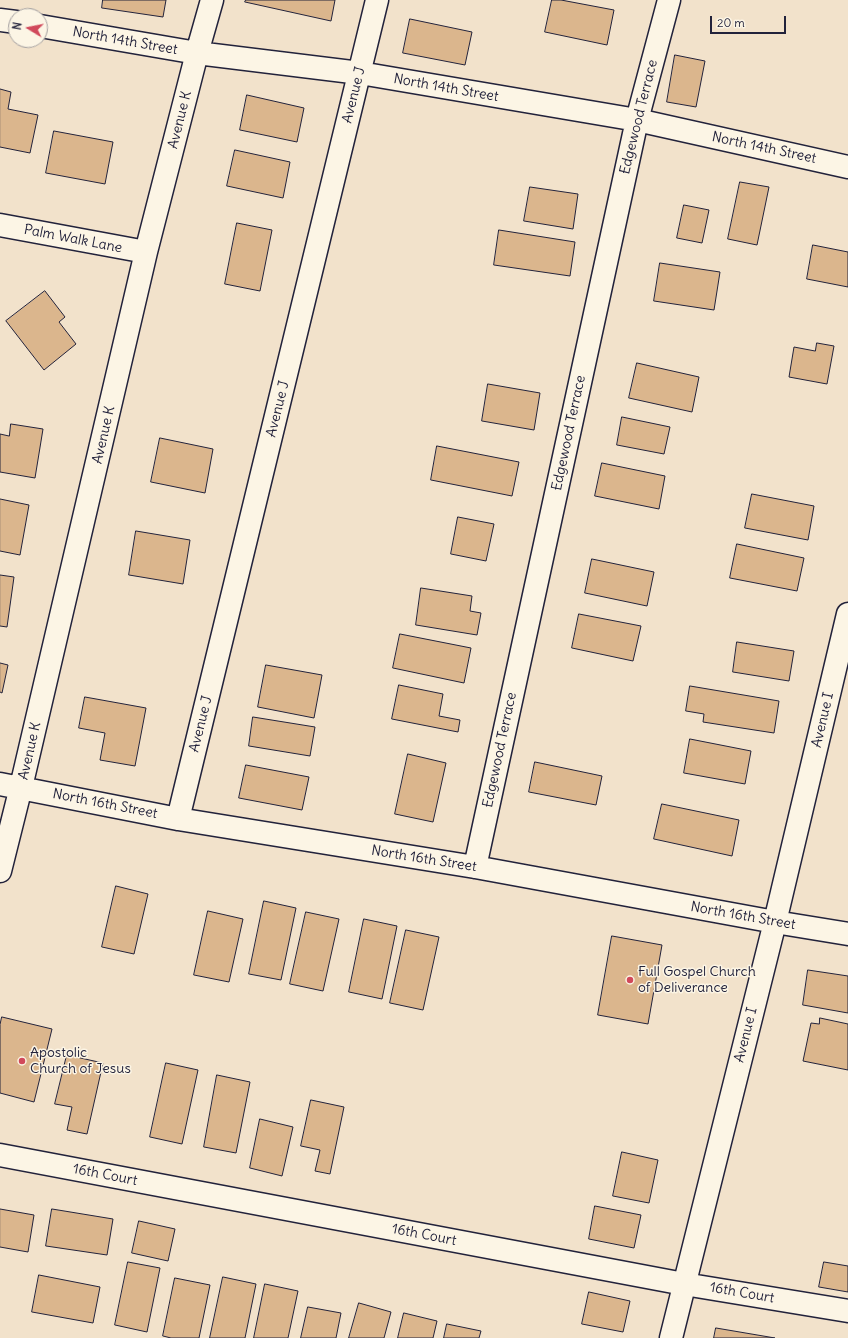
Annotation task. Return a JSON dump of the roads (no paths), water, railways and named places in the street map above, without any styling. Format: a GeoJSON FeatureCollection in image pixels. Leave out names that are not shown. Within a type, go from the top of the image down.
{"type":"FeatureCollection","features":[{"type":"Feature","properties":{"kind":"street","name":"Avenue K"},"geometry":{"type":"LineString","coordinates":[[0,872],[146,252],[212,0]]}},
{"type":"Feature","properties":{"kind":"street","name":"Avenue J"},"geometry":{"type":"LineString","coordinates":[[178,819],[378,0]]}},
{"type":"Feature","properties":{"kind":"street","name":"Edgewood Terrace"},"geometry":{"type":"LineString","coordinates":[[475,867],[637,120],[669,0]]}},
{"type":"Feature","properties":{"kind":"street","name":"North 14th Street"},"geometry":{"type":"LineString","coordinates":[[48,27],[197,53],[360,73],[637,120],[848,167]]}},
{"type":"Feature","properties":{"kind":"street","name":"Palm Walk Lane"},"geometry":{"type":"LineString","coordinates":[[0,225],[146,252]]}},
{"type":"Feature","properties":{"kind":"street","name":"Avenue I"},"geometry":{"type":"LineString","coordinates":[[671,1338],[775,922],[848,614]]}},
{"type":"Feature","properties":{"kind":"street","name":"North 16th Street"},"geometry":{"type":"LineString","coordinates":[[0,784],[178,819],[475,867],[848,934]]}},
{"type":"Feature","properties":{"kind":"street","name":"16th Court"},"geometry":{"type":"LineString","coordinates":[[0,1155],[684,1284],[848,1311]]}},
{"type":"Feature","properties":{"kind":"place","name":"Full Gospel Church of Deliverance"},"geometry":{"type":"Point","coordinates":[630,980]}},
{"type":"Feature","properties":{"kind":"place","name":"Apostolic Church of Jesus"},"geometry":{"type":"Point","coordinates":[22,1061]}}]}
